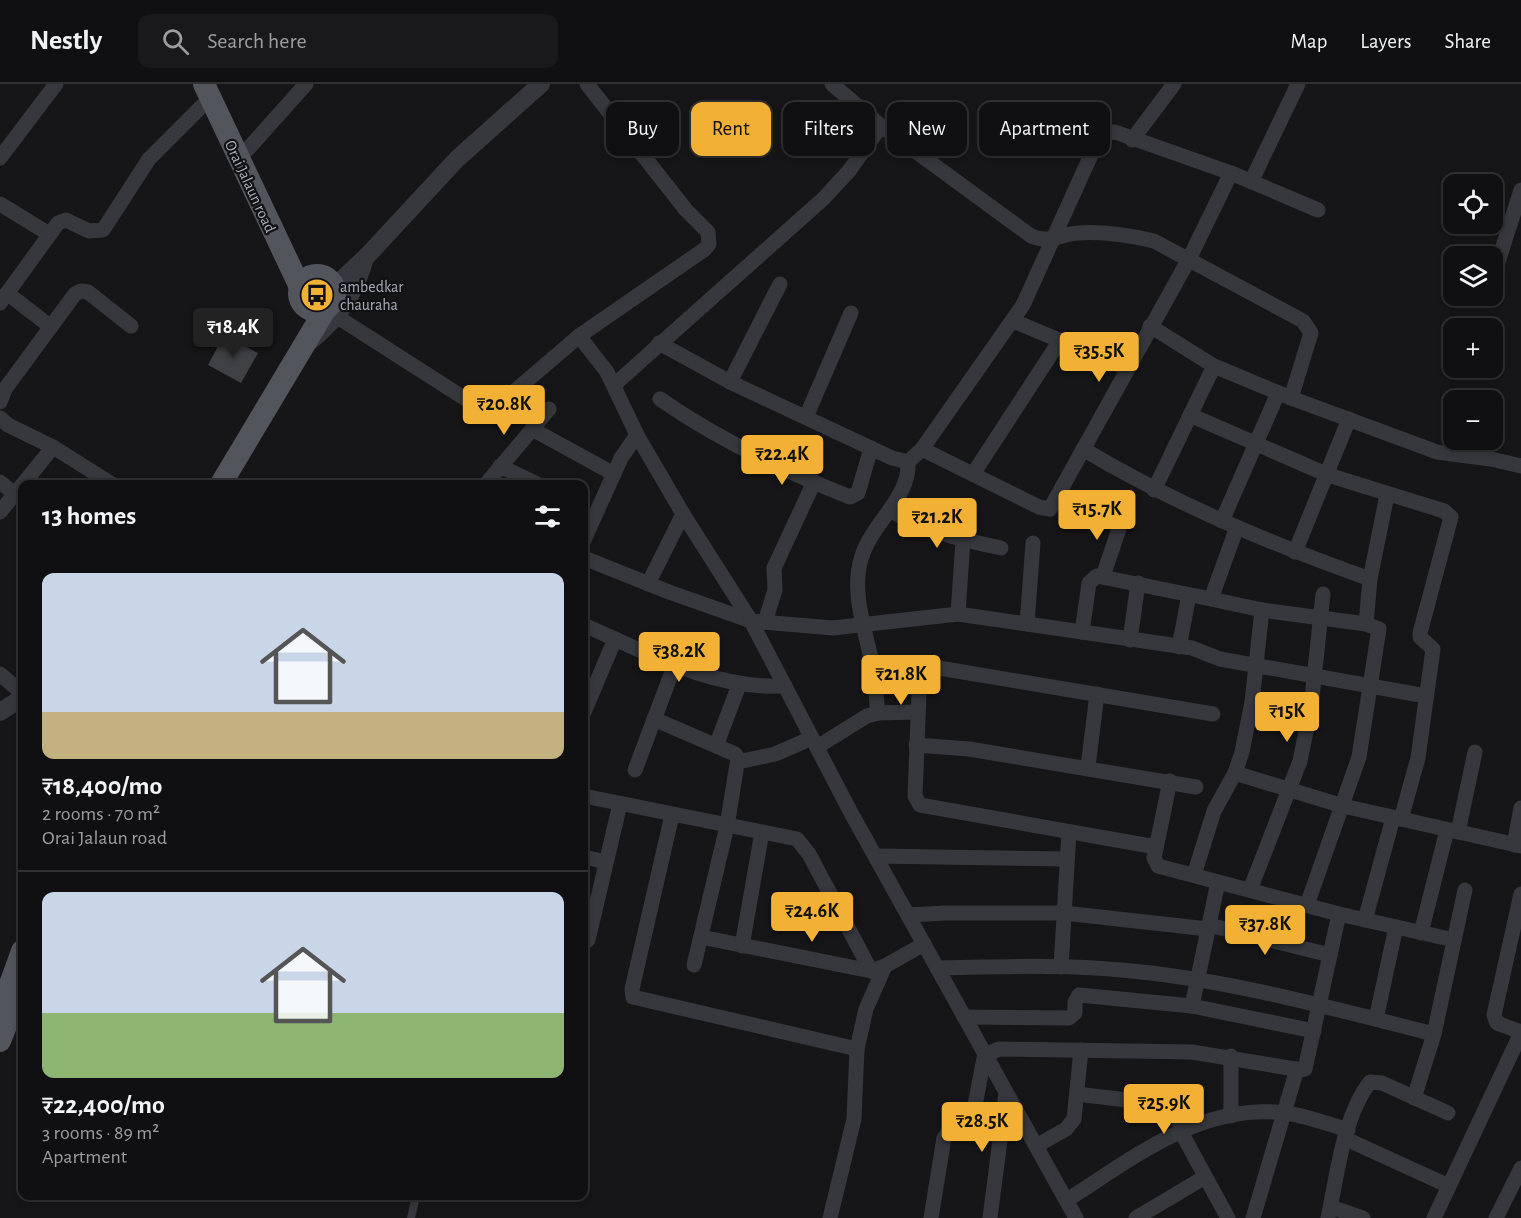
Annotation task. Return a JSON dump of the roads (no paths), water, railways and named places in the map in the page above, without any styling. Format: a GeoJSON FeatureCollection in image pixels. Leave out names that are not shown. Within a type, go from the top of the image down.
{"type":"FeatureCollection","features":[{"type":"Feature","properties":{"kind":"main road","name":"Orai Jalaun road"},"geometry":{"type":"LineString","coordinates":[[210,89],[247,150],[316,300]]}},
{"type":"Feature","properties":{"kind":"main road","name":"Orai Jalaun road"},"geometry":{"type":"LineString","coordinates":[[210,89],[316,300]]}},
{"type":"Feature","properties":{"kind":"main road"},"geometry":{"type":"LineString","coordinates":[[316,300],[335,297],[335,286]]}},
{"type":"Feature","properties":{"kind":"main road"},"geometry":{"type":"LineString","coordinates":[[223,480],[306,346],[316,300]]}},
{"type":"Feature","properties":{"kind":"main road"},"geometry":{"type":"LineString","coordinates":[[214,480],[291,353],[316,300]]}},
{"type":"Feature","properties":{"kind":"main road"},"geometry":{"type":"LineString","coordinates":[[0,1012],[18,962]]}},
{"type":"Feature","properties":{"kind":"main road"},"geometry":{"type":"LineString","coordinates":[[0,1041],[18,996]]}},
{"type":"Feature","properties":{"kind":"street"},"geometry":{"type":"LineString","coordinates":[[247,150],[306,84]]}},
{"type":"Feature","properties":{"kind":"street"},"geometry":{"type":"LineString","coordinates":[[335,286],[367,256],[457,159],[541,84]]}},
{"type":"Feature","properties":{"kind":"street"},"geometry":{"type":"LineString","coordinates":[[367,256],[362,276],[316,300],[447,389],[485,410],[501,405],[579,336],[705,249],[710,238],[708,231],[686,210],[587,84]]}},
{"type":"Feature","properties":{"kind":"street"},"geometry":{"type":"LineString","coordinates":[[832,84],[881,126],[1031,236],[1050,241],[1074,233],[1131,235],[1154,242],[1309,326],[1310,341],[1284,395],[1255,445],[1222,521]]}},
{"type":"Feature","properties":{"kind":"street"},"geometry":{"type":"LineString","coordinates":[[1132,140],[1174,84]]}},
{"type":"Feature","properties":{"kind":"street"},"geometry":{"type":"LineString","coordinates":[[1251,182],[1298,84]]}},
{"type":"Feature","properties":{"kind":"street"},"geometry":{"type":"LineString","coordinates":[[0,158],[52,85]]}},
{"type":"Feature","properties":{"kind":"street"},"geometry":{"type":"LineString","coordinates":[[51,327],[3,298],[58,223],[66,220],[89,231],[103,230],[149,159],[210,89]]}},
{"type":"Feature","properties":{"kind":"street"},"geometry":{"type":"LineString","coordinates":[[614,385],[823,199],[854,164],[881,126]]}},
{"type":"Feature","properties":{"kind":"street"},"geometry":{"type":"LineString","coordinates":[[878,713],[872,664],[862,626],[858,576],[869,538],[890,510],[907,478],[908,462],[922,449],[1013,321],[1101,133],[1115,132],[1132,140],[1231,173],[1318,210]]}},
{"type":"Feature","properties":{"kind":"street"},"geometry":{"type":"LineString","coordinates":[[922,449],[1040,507],[1050,509],[1188,259],[1231,173]]}},
{"type":"Feature","properties":{"kind":"street"},"geometry":{"type":"LineString","coordinates":[[1503,246],[1521,190]]}},
{"type":"Feature","properties":{"kind":"street"},"geometry":{"type":"LineString","coordinates":[[0,204],[49,234]]}},
{"type":"Feature","properties":{"kind":"street"},"geometry":{"type":"LineString","coordinates":[[730,382],[780,284]]}},
{"type":"Feature","properties":{"kind":"street"},"geometry":{"type":"LineString","coordinates":[[2,392],[75,294],[81,291],[96,298],[131,326]]}},
{"type":"Feature","properties":{"kind":"street"},"geometry":{"type":"LineString","coordinates":[[807,417],[851,313]]}},
{"type":"Feature","properties":{"kind":"street"},"geometry":{"type":"LineString","coordinates":[[1013,321],[1126,368]]}},
{"type":"Feature","properties":{"kind":"street"},"geometry":{"type":"LineString","coordinates":[[1150,326],[1214,366],[1284,395],[1437,452],[1491,459],[1521,466]]}},
{"type":"Feature","properties":{"kind":"street"},"geometry":{"type":"LineString","coordinates":[[579,336],[614,385],[638,435],[683,514],[758,621],[785,686],[814,742],[1076,1218]]}},
{"type":"Feature","properties":{"kind":"street"},"geometry":{"type":"LineString","coordinates":[[973,474],[1059,342]]}},
{"type":"Feature","properties":{"kind":"street"},"geometry":{"type":"LineString","coordinates":[[659,343],[730,382],[871,448],[908,462]]}},
{"type":"Feature","properties":{"kind":"street"},"geometry":{"type":"LineString","coordinates":[[1154,490],[1214,366]]}},
{"type":"Feature","properties":{"kind":"street"},"geometry":{"type":"LineString","coordinates":[[660,399],[720,437],[814,482],[854,496],[858,493],[871,448]]}},
{"type":"Feature","properties":{"kind":"street"},"geometry":{"type":"LineString","coordinates":[[489,480],[549,409]]}},
{"type":"Feature","properties":{"kind":"street"},"geometry":{"type":"LineString","coordinates":[[1190,415],[1328,475],[1444,511],[1450,517],[1420,633],[1420,637],[1433,649],[1419,758],[1397,818],[1365,920]]}},
{"type":"Feature","properties":{"kind":"street"},"geometry":{"type":"LineString","coordinates":[[0,418],[8,425],[53,447],[106,480]]}},
{"type":"Feature","properties":{"kind":"street"},"geometry":{"type":"LineString","coordinates":[[1295,552],[1349,419]]}},
{"type":"Feature","properties":{"kind":"street"},"geometry":{"type":"LineString","coordinates":[[532,429],[614,474]]}},
{"type":"Feature","properties":{"kind":"street"},"geometry":{"type":"LineString","coordinates":[[589,510],[638,435]]}},
{"type":"Feature","properties":{"kind":"street"},"geometry":{"type":"LineString","coordinates":[[26,480],[53,447]]}},
{"type":"Feature","properties":{"kind":"street"},"geometry":{"type":"LineString","coordinates":[[1083,449],[1154,490],[1222,521],[1295,552],[1370,579]]}},
{"type":"Feature","properties":{"kind":"street"},"geometry":{"type":"LineString","coordinates":[[500,466],[529,480]]}},
{"type":"Feature","properties":{"kind":"street"},"geometry":{"type":"LineString","coordinates":[[758,621],[775,591],[774,568],[814,482]]}},
{"type":"Feature","properties":{"kind":"street"},"geometry":{"type":"LineString","coordinates":[[0,483],[18,488]]}},
{"type":"Feature","properties":{"kind":"street"},"geometry":{"type":"LineString","coordinates":[[0,512],[18,490]]}},
{"type":"Feature","properties":{"kind":"street"},"geometry":{"type":"LineString","coordinates":[[1366,624],[1370,579],[1387,495]]}},
{"type":"Feature","properties":{"kind":"street"},"geometry":{"type":"LineString","coordinates":[[890,510],[904,519],[963,540],[1001,548]]}},
{"type":"Feature","properties":{"kind":"street"},"geometry":{"type":"LineString","coordinates":[[648,584],[683,514]]}},
{"type":"Feature","properties":{"kind":"street"},"geometry":{"type":"LineString","coordinates":[[1103,576],[1123,517]]}},
{"type":"Feature","properties":{"kind":"street"},"geometry":{"type":"LineString","coordinates":[[1211,599],[1237,527]]}},
{"type":"Feature","properties":{"kind":"street"},"geometry":{"type":"LineString","coordinates":[[958,614],[963,540]]}},
{"type":"Feature","properties":{"kind":"street"},"geometry":{"type":"LineString","coordinates":[[1027,624],[1034,543]]}},
{"type":"Feature","properties":{"kind":"street"},"geometry":{"type":"LineString","coordinates":[[588,560],[648,584],[758,621],[833,628],[958,614],[1179,647],[1201,651],[1220,659],[1426,696]]}},
{"type":"Feature","properties":{"kind":"street"},"geometry":{"type":"LineString","coordinates":[[1082,632],[1089,584],[1091,579],[1103,576],[1262,610],[1366,624],[1379,629],[1372,687],[1359,757],[1307,905]]}},
{"type":"Feature","properties":{"kind":"street"},"geometry":{"type":"LineString","coordinates":[[1130,640],[1138,584]]}},
{"type":"Feature","properties":{"kind":"street"},"geometry":{"type":"LineString","coordinates":[[1250,890],[1272,828],[1290,790],[1305,735],[1323,594]]}},
{"type":"Feature","properties":{"kind":"street"},"geometry":{"type":"LineString","coordinates":[[1179,647],[1189,595]]}},
{"type":"Feature","properties":{"kind":"street"},"geometry":{"type":"LineString","coordinates":[[1194,875],[1214,811],[1235,773],[1249,718],[1262,610]]}},
{"type":"Feature","properties":{"kind":"street"},"geometry":{"type":"LineString","coordinates":[[588,627],[675,664],[739,685],[785,686]]}},
{"type":"Feature","properties":{"kind":"street"},"geometry":{"type":"LineString","coordinates":[[588,703],[615,639]]}},
{"type":"Feature","properties":{"kind":"street"},"geometry":{"type":"LineString","coordinates":[[635,770],[675,664]]}},
{"type":"Feature","properties":{"kind":"street"},"geometry":{"type":"LineString","coordinates":[[1156,847],[920,805],[915,796],[920,668],[1213,714]]}},
{"type":"Feature","properties":{"kind":"street"},"geometry":{"type":"LineString","coordinates":[[0,674],[18,690]]}},
{"type":"Feature","properties":{"kind":"street"},"geometry":{"type":"LineString","coordinates":[[716,746],[739,685]]}},
{"type":"Feature","properties":{"kind":"street"},"geometry":{"type":"LineString","coordinates":[[1088,767],[1097,694]]}},
{"type":"Feature","properties":{"kind":"street"},"geometry":{"type":"LineString","coordinates":[[0,712],[18,701]]}},
{"type":"Feature","properties":{"kind":"street"},"geometry":{"type":"LineString","coordinates":[[738,762],[814,742],[867,716],[878,713],[917,712]]}},
{"type":"Feature","properties":{"kind":"street"},"geometry":{"type":"LineString","coordinates":[[654,720],[735,754],[738,762],[727,826],[694,965]]}},
{"type":"Feature","properties":{"kind":"street"},"geometry":{"type":"LineString","coordinates":[[916,745],[969,749],[1088,767],[1196,787]]}},
{"type":"Feature","properties":{"kind":"street"},"geometry":{"type":"LineString","coordinates":[[1421,933],[1475,752]]}},
{"type":"Feature","properties":{"kind":"street"},"geometry":{"type":"LineString","coordinates":[[1235,773],[1343,806],[1518,846],[1521,808]]}},
{"type":"Feature","properties":{"kind":"street"},"geometry":{"type":"LineString","coordinates":[[1170,782],[1156,847],[1155,864],[1339,914],[1454,940]]}},
{"type":"Feature","properties":{"kind":"street"},"geometry":{"type":"LineString","coordinates":[[588,797],[792,837],[802,843],[878,968],[857,1049],[854,1119],[831,1218]]}},
{"type":"Feature","properties":{"kind":"street"},"geometry":{"type":"LineString","coordinates":[[588,940],[588,915],[606,862],[620,804]]}},
{"type":"Feature","properties":{"kind":"street"},"geometry":{"type":"LineString","coordinates":[[672,814],[632,989],[633,997],[857,1049]]}},
{"type":"Feature","properties":{"kind":"street"},"geometry":{"type":"LineString","coordinates":[[742,946],[762,832]]}},
{"type":"Feature","properties":{"kind":"street"},"geometry":{"type":"LineString","coordinates":[[1061,967],[1069,832]]}},
{"type":"Feature","properties":{"kind":"street"},"geometry":{"type":"LineString","coordinates":[[875,856],[1067,859]]}},
{"type":"Feature","properties":{"kind":"street"},"geometry":{"type":"LineString","coordinates":[[588,858],[606,862]]}},
{"type":"Feature","properties":{"kind":"street"},"geometry":{"type":"LineString","coordinates":[[1192,1006],[1218,882]]}},
{"type":"Feature","properties":{"kind":"street"},"geometry":{"type":"LineString","coordinates":[[1414,1098],[1434,1034],[1465,890]]}},
{"type":"Feature","properties":{"kind":"street"},"geometry":{"type":"LineString","coordinates":[[1434,1218],[1521,1033],[1497,1023],[1494,1015],[1518,927],[1521,894]]}},
{"type":"Feature","properties":{"kind":"street"},"geometry":{"type":"LineString","coordinates":[[908,915],[1064,913],[1161,922],[1208,927],[1330,956]]}},
{"type":"Feature","properties":{"kind":"street"},"geometry":{"type":"LineString","coordinates":[[985,1055],[999,1049],[1155,1050],[1231,1056],[1301,1070],[1307,1065],[1339,914]]}},
{"type":"Feature","properties":{"kind":"street"},"geometry":{"type":"LineString","coordinates":[[1376,1019],[1396,927]]}},
{"type":"Feature","properties":{"kind":"street"},"geometry":{"type":"LineString","coordinates":[[701,937],[878,968],[924,944]]}},
{"type":"Feature","properties":{"kind":"street"},"geometry":{"type":"LineString","coordinates":[[937,968],[1061,967],[1121,970],[1197,979],[1319,1005],[1434,1034]]}},
{"type":"Feature","properties":{"kind":"street"},"geometry":{"type":"LineString","coordinates":[[964,1017],[1069,1018],[1075,1012],[1075,1002],[1079,995],[1192,1006],[1314,1031]]}},
{"type":"Feature","properties":{"kind":"street"},"geometry":{"type":"LineString","coordinates":[[1036,1146],[1071,1125],[1077,1094],[1081,1050]]}},
{"type":"Feature","properties":{"kind":"street"},"geometry":{"type":"LineString","coordinates":[[931,1218],[944,1138],[948,1133],[970,1132],[985,1055]]}},
{"type":"Feature","properties":{"kind":"street"},"geometry":{"type":"LineString","coordinates":[[1231,1056],[1231,1116]]}},
{"type":"Feature","properties":{"kind":"street"},"geometry":{"type":"LineString","coordinates":[[1253,1218],[1286,1113],[1296,1070]]}},
{"type":"Feature","properties":{"kind":"street"},"geometry":{"type":"LineString","coordinates":[[1363,1218],[1329,1213],[1334,1181],[1347,1135],[1370,1082],[1382,1083],[1448,1113]]}},
{"type":"Feature","properties":{"kind":"street"},"geometry":{"type":"LineString","coordinates":[[990,1218],[1006,1093]]}},
{"type":"Feature","properties":{"kind":"street"},"geometry":{"type":"LineString","coordinates":[[1077,1094],[1177,1106],[1180,1130],[1228,1218]]}},
{"type":"Feature","properties":{"kind":"street"},"geometry":{"type":"LineString","coordinates":[[1067,1200],[1180,1130],[1231,1116],[1286,1113],[1347,1135],[1449,1186]]}},
{"type":"Feature","properties":{"kind":"street"},"geometry":{"type":"LineString","coordinates":[[1496,1218],[1521,1168]]}},
{"type":"Feature","properties":{"kind":"street"},"geometry":{"type":"LineString","coordinates":[[1136,1218],[1205,1177]]}},
{"type":"Feature","properties":{"kind":"lane"},"geometry":{"type":"LineString","coordinates":[[411,1218],[415,1200]]}},
{"type":"Feature","properties":{"kind":"place","name":"ambedkar chauraha"},"geometry":{"type":"Point","coordinates":[317,295]}}]}
